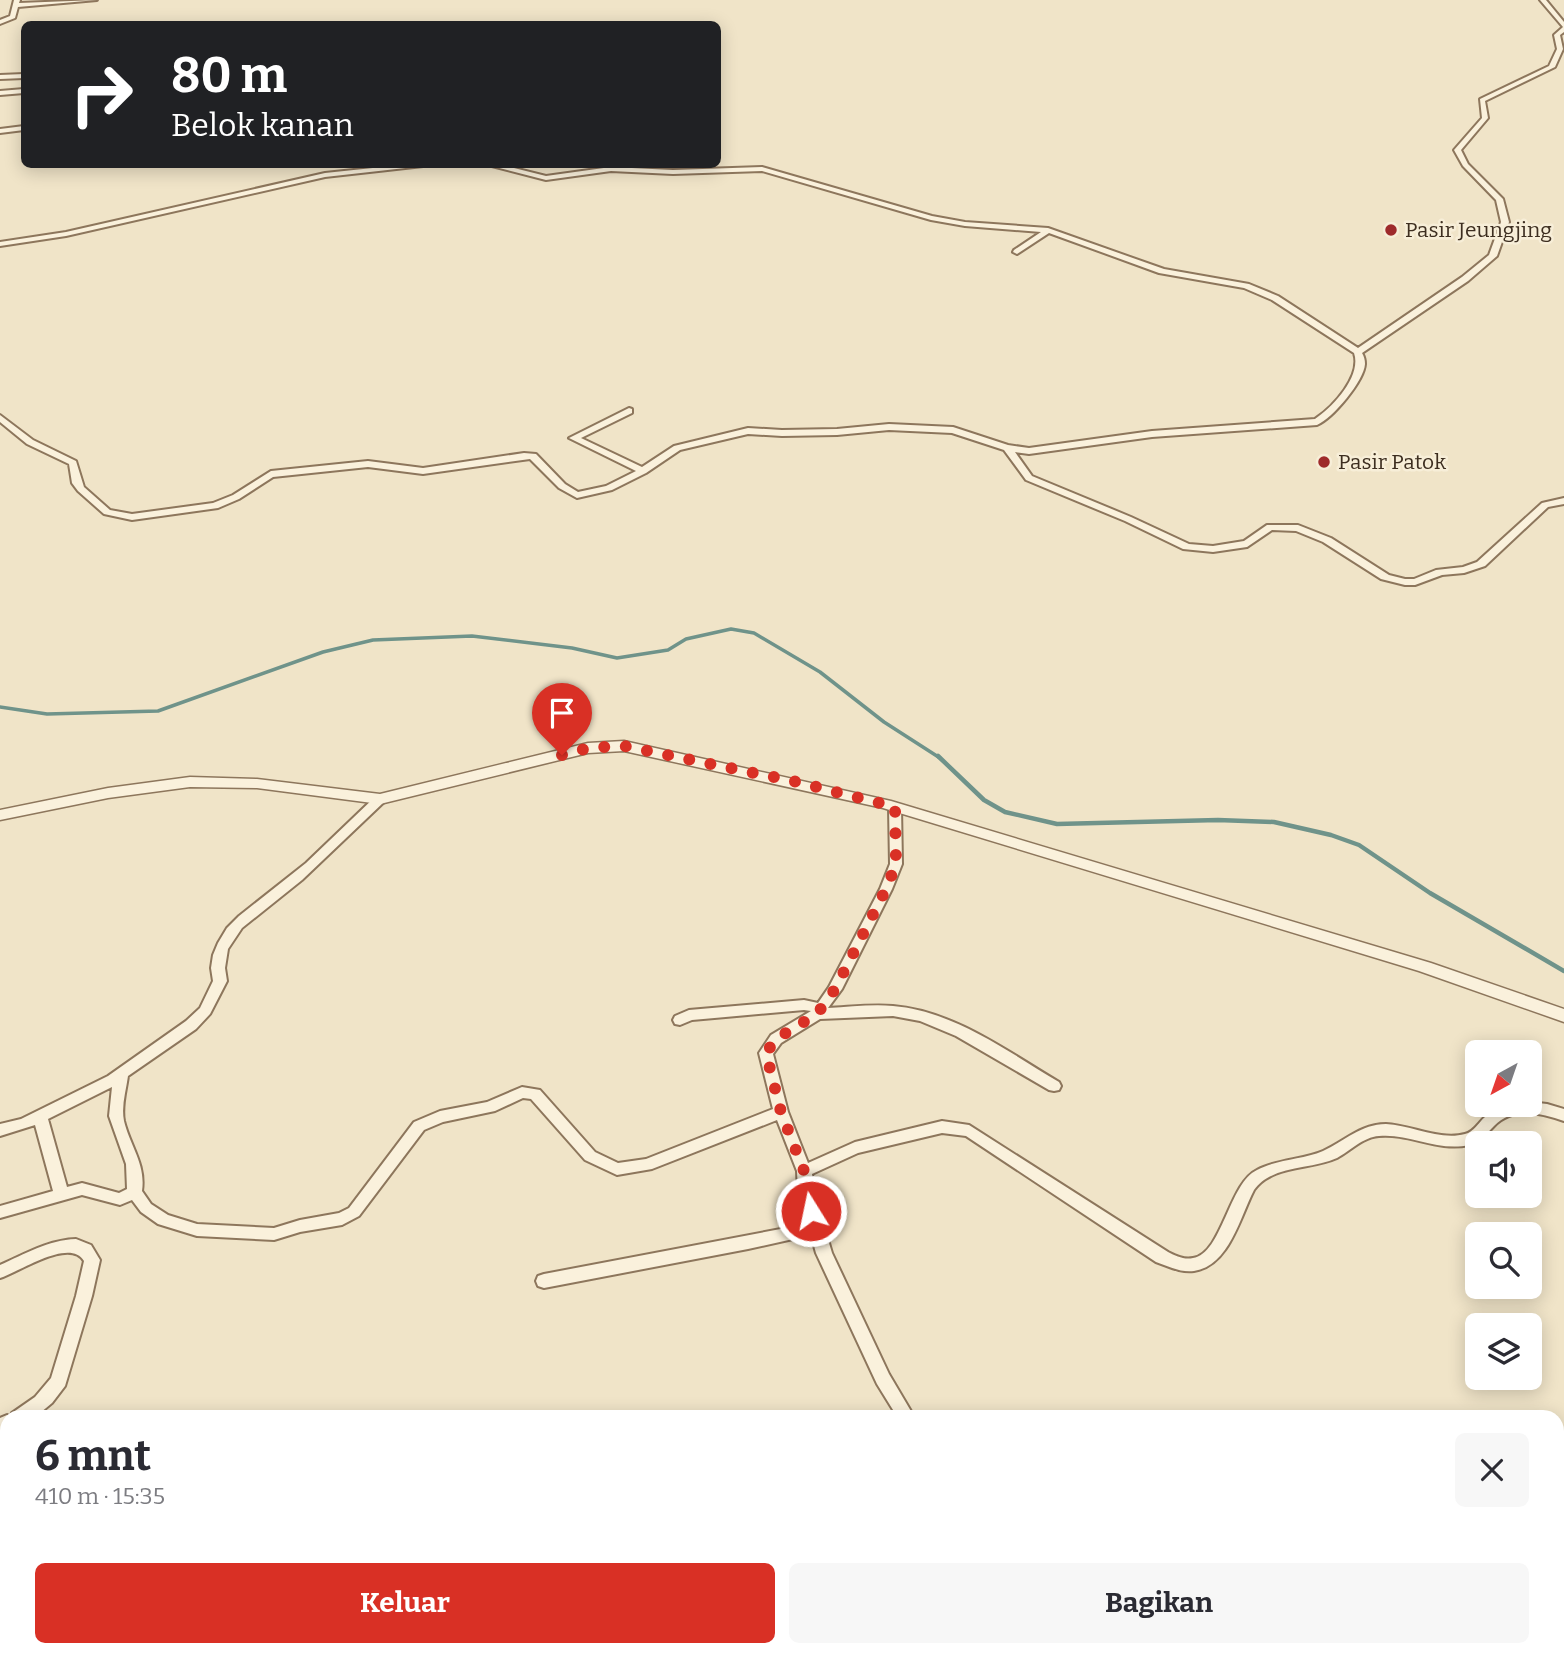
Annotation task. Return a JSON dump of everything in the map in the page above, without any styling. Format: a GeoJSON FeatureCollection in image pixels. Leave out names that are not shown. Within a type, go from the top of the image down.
{"type":"FeatureCollection","features":[{"type":"Feature","properties":{"kind":"street"},"geometry":{"type":"LineString","coordinates":[[24,4],[77,0]]}},
{"type":"Feature","properties":{"kind":"street"},"geometry":{"type":"LineString","coordinates":[[0,22],[13,17],[16,2],[24,4],[94,0]]}},
{"type":"Feature","properties":{"kind":"street"},"geometry":{"type":"LineString","coordinates":[[1358,352],[1465,279],[1493,256],[1505,222],[1499,199],[1465,165],[1457,150],[1486,118],[1482,100],[1552,67],[1560,50],[1557,35],[1564,27],[1543,0]]}},
{"type":"Feature","properties":{"kind":"street"},"geometry":{"type":"LineString","coordinates":[[0,77],[21,76]]}},
{"type":"Feature","properties":{"kind":"street"},"geometry":{"type":"LineString","coordinates":[[0,93],[21,91]]}},
{"type":"Feature","properties":{"kind":"street"},"geometry":{"type":"LineString","coordinates":[[0,131],[21,128]]}},
{"type":"Feature","properties":{"kind":"street"},"geometry":{"type":"LineString","coordinates":[[11,130],[21,135]]}},
{"type":"Feature","properties":{"kind":"street"},"geometry":{"type":"LineString","coordinates":[[0,244],[66,234],[325,175],[397,168]]}},
{"type":"Feature","properties":{"kind":"street"},"geometry":{"type":"LineString","coordinates":[[0,418],[30,442],[73,463],[76,483],[80,489],[107,512],[125,517],[215,506],[236,497],[271,474],[368,464],[423,471],[533,456],[541,468],[577,495],[609,488],[643,471],[677,448],[748,430],[782,433],[837,432],[889,427],[953,430],[1028,452],[1152,434],[1317,422],[1346,394],[1361,364],[1358,352],[1275,298],[1246,286],[1162,271],[1048,230],[965,224],[931,218],[762,169],[673,172],[611,169],[546,178],[504,168]]}},
{"type":"Feature","properties":{"kind":"street"},"geometry":{"type":"LineString","coordinates":[[1017,251],[1048,230]]}},
{"type":"Feature","properties":{"kind":"street"},"geometry":{"type":"LineString","coordinates":[[629,411],[574,438],[643,471]]}},
{"type":"Feature","properties":{"kind":"street"},"geometry":{"type":"LineString","coordinates":[[1007,448],[1030,478],[1187,547],[1213,549],[1247,544],[1273,526],[1298,528],[1327,540],[1385,577],[1405,582],[1415,582],[1440,572],[1464,570],[1481,564],[1545,505],[1564,501]]}},
{"type":"Feature","properties":{"kind":"street"},"geometry":{"type":"LineString","coordinates":[[0,815],[146,788],[214,781],[276,785],[380,799],[588,748],[624,746],[793,781],[895,807],[1425,967],[1564,1016]]}},
{"type":"Feature","properties":{"kind":"street"},"geometry":{"type":"LineString","coordinates":[[0,1130],[26,1124],[122,1072],[191,1025],[205,1011],[220,981],[217,967],[222,947],[230,932],[304,871],[380,799]]}},
{"type":"Feature","properties":{"kind":"street"},"geometry":{"type":"LineString","coordinates":[[895,807],[896,864],[835,989],[819,1011],[776,1039],[766,1053],[781,1112],[804,1171],[806,1193],[824,1253],[883,1379],[902,1410]]}},
{"type":"Feature","properties":{"kind":"street"},"geometry":{"type":"LineString","coordinates":[[680,1020],[689,1016],[804,1005],[819,1011],[889,1010],[919,1015],[947,1026],[1054,1086]]}},
{"type":"Feature","properties":{"kind":"street"},"geometry":{"type":"LineString","coordinates":[[122,1072],[116,1120],[132,1155],[136,1171],[134,1192],[153,1214],[183,1228],[213,1232],[274,1234],[351,1215],[413,1133],[427,1121],[490,1107],[522,1092],[535,1094],[590,1156],[617,1169],[647,1165],[781,1112]]}},
{"type":"Feature","properties":{"kind":"street"},"geometry":{"type":"LineString","coordinates":[[804,1171],[855,1148],[943,1128],[957,1128],[969,1131],[1161,1257],[1189,1266],[1199,1265],[1213,1255],[1250,1183],[1264,1173],[1327,1156],[1377,1130],[1461,1140],[1476,1135],[1500,1114],[1535,1106],[1564,1115]]}},
{"type":"Feature","properties":{"kind":"street"},"geometry":{"type":"LineString","coordinates":[[40,1116],[61,1194]]}},
{"type":"Feature","properties":{"kind":"street"},"geometry":{"type":"LineString","coordinates":[[0,1212],[82,1189],[120,1199],[134,1192]]}},
{"type":"Feature","properties":{"kind":"street"},"geometry":{"type":"LineString","coordinates":[[544,1281],[697,1251],[755,1243],[815,1228]]}},
{"type":"Feature","properties":{"kind":"street"},"geometry":{"type":"LineString","coordinates":[[0,1272],[36,1254],[72,1244],[83,1248],[92,1260],[85,1296],[59,1381],[44,1399],[29,1410]]}},
{"type":"Feature","properties":{"kind":"waterway"},"geometry":{"type":"LineString","coordinates":[[0,707],[47,714],[158,711],[323,652],[373,640],[472,636],[572,648],[617,658],[668,650],[686,639],[731,629],[754,633],[820,672],[884,722],[940,758]]}},
{"type":"Feature","properties":{"kind":"waterway"},"geometry":{"type":"LineString","coordinates":[[938,756],[984,800],[1005,812],[1057,824],[1218,820],[1274,822],[1331,835],[1359,845],[1430,893],[1564,971]]}},
{"type":"Feature","properties":{"kind":"place","name":"Pasir Jeungjing"},"geometry":{"type":"Point","coordinates":[1391,230]}},
{"type":"Feature","properties":{"kind":"place","name":"Pasir Patok"},"geometry":{"type":"Point","coordinates":[1324,462]}},
{"type":"Feature","properties":{"kind":"route"},"geometry":{"type":"LineString","coordinates":[[562,755],[588,748],[624,746],[793,781],[895,807],[896,864],[835,989],[817,1014],[776,1039],[766,1053],[781,1112],[804,1171],[811,1211]]}}]}
